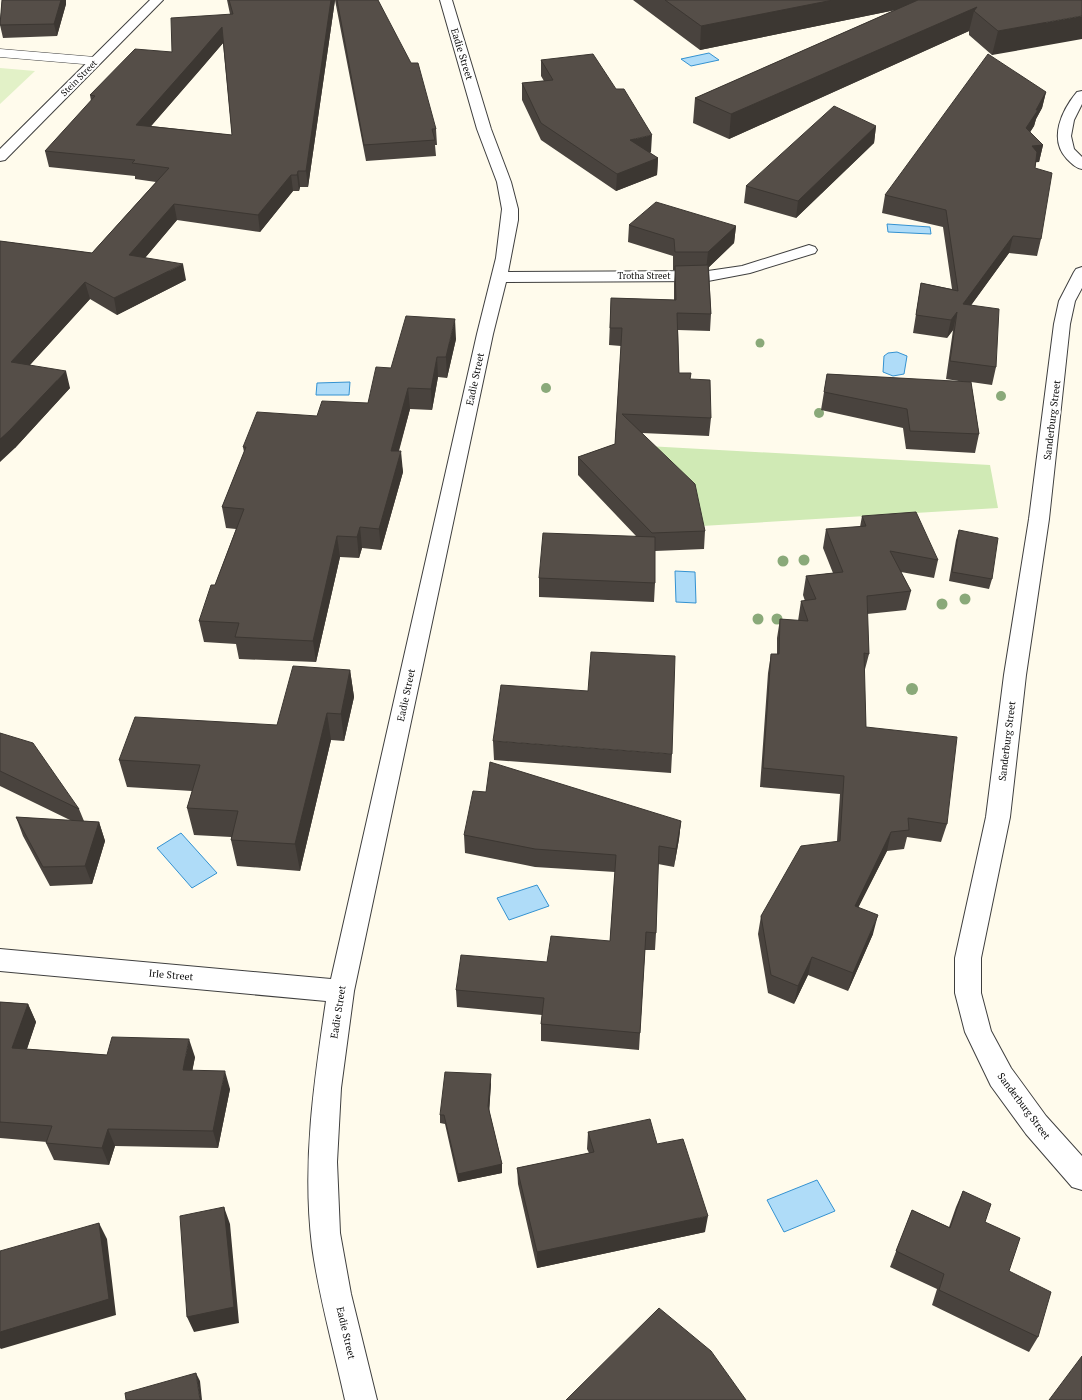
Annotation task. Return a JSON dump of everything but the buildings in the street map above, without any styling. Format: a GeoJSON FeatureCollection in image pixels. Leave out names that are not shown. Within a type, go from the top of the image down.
{"type":"FeatureCollection","features":[{"type":"Feature","properties":{"kind":"street","name":"Stein Street"},"geometry":{"type":"LineString","coordinates":[[0,157],[157,0]]}},
{"type":"Feature","properties":{"kind":"street","name":"Eadie Street"},"geometry":{"type":"LineString","coordinates":[[361,1400],[332,1278],[322,1187],[322,1147],[326,1097],[341,991],[484,334],[500,277],[510,220],[508,196],[484,129],[446,0]]}},
{"type":"Feature","properties":{"kind":"street"},"geometry":{"type":"LineString","coordinates":[[1082,95],[1071,112],[1064,138],[1068,151],[1082,165]]}},
{"type":"Feature","properties":{"kind":"street","name":"Trotha Street"},"geometry":{"type":"LineString","coordinates":[[500,277],[708,276],[744,270],[809,250]]}},
{"type":"Feature","properties":{"kind":"street","name":"Sanderburg Street"},"geometry":{"type":"LineString","coordinates":[[1082,272],[1067,301],[1062,324],[1039,519],[1015,675],[998,817],[968,958],[968,993],[978,1032],[1001,1077],[1036,1125],[1082,1177]]}},
{"type":"Feature","properties":{"kind":"street","name":"Irle Street"},"geometry":{"type":"LineString","coordinates":[[0,960],[341,991]]}},
{"type":"Feature","properties":{"kind":"lane"},"geometry":{"type":"LineString","coordinates":[[0,53],[37,55],[96,62]]}},
{"type":"Feature","properties":{"kind":"green space"},"geometry":{"type":"Polygon","coordinates":[[[0,68],[35,71],[0,104],[0,68]]]}},
{"type":"Feature","properties":{"kind":"green space"},"geometry":{"type":"Polygon","coordinates":[[[647,446],[990,465],[998,508],[702,526],[647,446]]]}},
{"type":"Feature","properties":{"kind":"water"},"geometry":{"type":"Polygon","coordinates":[[[709,53],[719,60],[691,66],[681,59],[709,53]]]}},
{"type":"Feature","properties":{"kind":"water"},"geometry":{"type":"Polygon","coordinates":[[[887,224],[930,227],[931,234],[888,232],[887,224]]]}},
{"type":"Feature","properties":{"kind":"water"},"geometry":{"type":"Polygon","coordinates":[[[897,352],[907,356],[904,374],[893,376],[883,372],[884,356],[888,353],[897,352]]]}},
{"type":"Feature","properties":{"kind":"water"},"geometry":{"type":"Polygon","coordinates":[[[350,382],[349,395],[316,395],[317,383],[350,382]]]}},
{"type":"Feature","properties":{"kind":"water"},"geometry":{"type":"Polygon","coordinates":[[[675,571],[695,572],[696,603],[676,602],[675,571]]]}},
{"type":"Feature","properties":{"kind":"water"},"geometry":{"type":"Polygon","coordinates":[[[181,833],[217,873],[192,888],[157,848],[181,833]]]}},
{"type":"Feature","properties":{"kind":"water"},"geometry":{"type":"Polygon","coordinates":[[[537,885],[549,906],[509,920],[497,898],[537,885]]]}},
{"type":"Feature","properties":{"kind":"water"},"geometry":{"type":"Polygon","coordinates":[[[817,1180],[835,1211],[784,1232],[767,1200],[817,1180]]]}}]}
